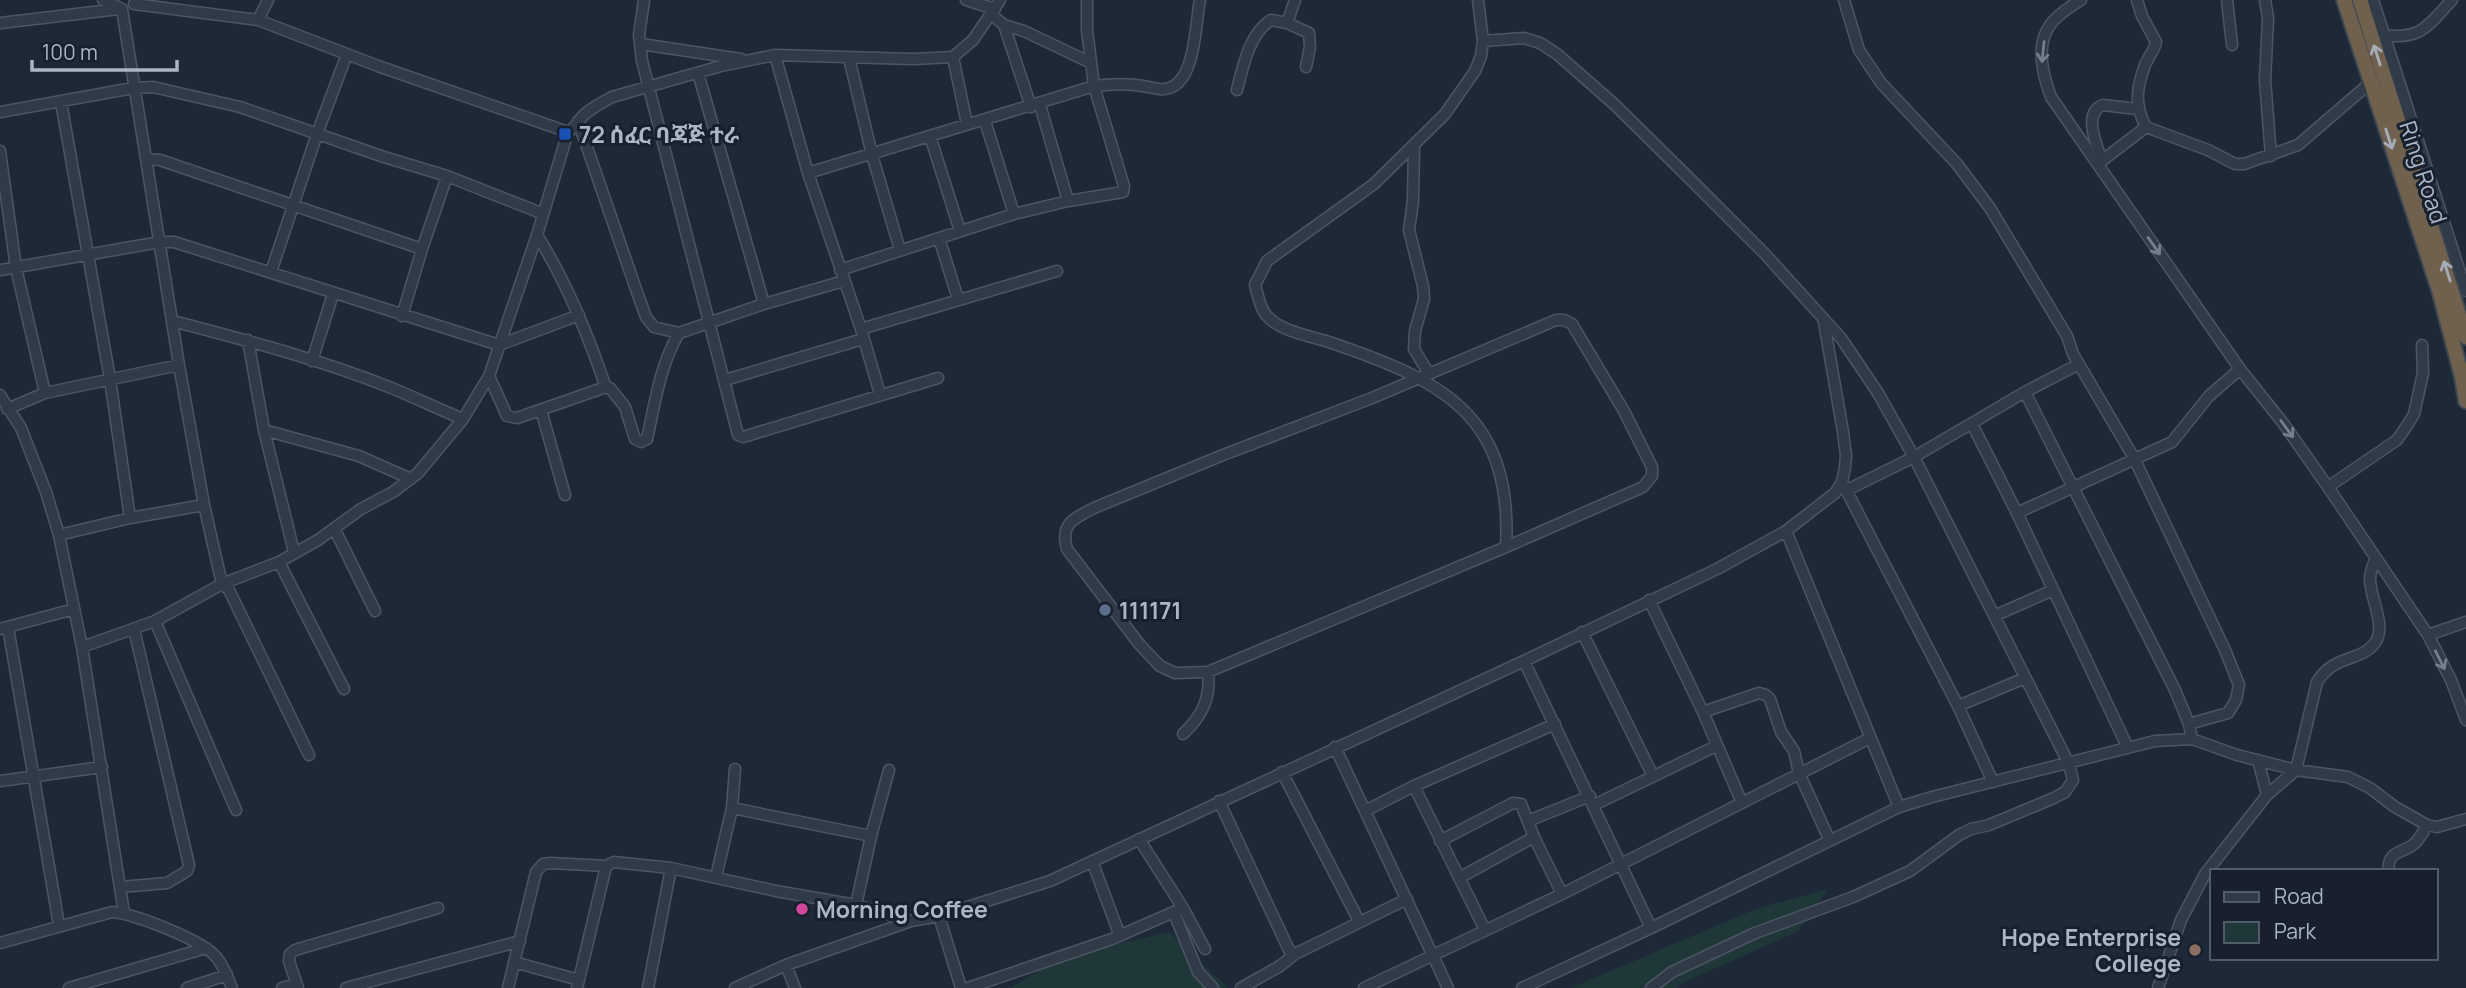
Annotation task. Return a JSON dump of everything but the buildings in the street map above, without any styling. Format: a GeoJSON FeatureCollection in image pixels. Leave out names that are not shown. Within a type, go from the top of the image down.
{"type":"FeatureCollection","features":[{"type":"Feature","properties":{"kind":"highway","name":"Ring Road"},"geometry":{"type":"LineString","coordinates":[[2344,0],[2439,290],[2466,401]]}},
{"type":"Feature","properties":{"kind":"highway","name":"Ring Road"},"geometry":{"type":"LineString","coordinates":[[2360,0],[2466,337]]}},
{"type":"Feature","properties":{"kind":"street"},"geometry":{"type":"LineString","coordinates":[[103,0],[122,9]]}},
{"type":"Feature","properties":{"kind":"street"},"geometry":{"type":"LineString","coordinates":[[258,20],[268,0]]}},
{"type":"Feature","properties":{"kind":"street"},"geometry":{"type":"LineString","coordinates":[[644,0],[639,34],[642,61],[738,435],[743,437],[939,378]]}},
{"type":"Feature","properties":{"kind":"street"},"geometry":{"type":"LineString","coordinates":[[966,0],[995,8],[1004,25],[1068,201]]}},
{"type":"Feature","properties":{"kind":"street"},"geometry":{"type":"LineString","coordinates":[[840,270],[1014,214],[1123,192],[1124,186],[1094,86],[1087,0]]}},
{"type":"Feature","properties":{"kind":"street"},"geometry":{"type":"LineString","coordinates":[[808,173],[1094,86],[1127,84],[1164,89],[1176,86],[1185,78],[1189,66],[1200,0]]}},
{"type":"Feature","properties":{"kind":"street"},"geometry":{"type":"LineString","coordinates":[[1287,23],[1295,0]]}},
{"type":"Feature","properties":{"kind":"street"},"geometry":{"type":"LineString","coordinates":[[1478,0],[1483,41],[1481,57],[1475,71],[1445,114],[1414,148],[1374,184],[1267,261],[1255,285],[1267,316],[1284,327],[1424,375],[1455,401],[1477,424],[1493,450],[1507,522],[1506,547]]}},
{"type":"Feature","properties":{"kind":"street"},"geometry":{"type":"LineString","coordinates":[[1844,0],[1859,50],[1881,83],[1957,164],[1990,208],[2067,336],[2079,364],[2134,458],[2239,685],[2236,700],[2228,713],[2189,723]]}},
{"type":"Feature","properties":{"kind":"street"},"geometry":{"type":"LineString","coordinates":[[2081,0],[2050,25],[2044,41],[2044,78],[2051,97],[2100,163],[2240,369],[2283,423],[2328,487],[2428,635],[2451,680],[2466,720]]}},
{"type":"Feature","properties":{"kind":"street"},"geometry":{"type":"LineString","coordinates":[[2137,0],[2156,43],[2144,68],[2137,109],[2146,127],[2208,150],[2235,164],[2271,156],[2298,145],[2370,83]]}},
{"type":"Feature","properties":{"kind":"street"},"geometry":{"type":"LineString","coordinates":[[2227,0],[2232,45]]}},
{"type":"Feature","properties":{"kind":"street"},"geometry":{"type":"LineString","coordinates":[[2265,0],[2268,18],[2265,80],[2271,156]]}},
{"type":"Feature","properties":{"kind":"street"},"geometry":{"type":"LineString","coordinates":[[2373,0],[2461,255],[2466,291]]}},
{"type":"Feature","properties":{"kind":"street"},"geometry":{"type":"LineString","coordinates":[[2385,35],[2416,35],[2452,0]]}},
{"type":"Feature","properties":{"kind":"street"},"geometry":{"type":"LineString","coordinates":[[0,23],[122,9],[136,2],[258,20],[568,132]]}},
{"type":"Feature","properties":{"kind":"street"},"geometry":{"type":"LineString","coordinates":[[82,647],[155,621],[222,584],[279,562],[318,540],[418,473],[463,419],[489,376],[537,235],[541,214],[568,132],[574,129],[585,114],[612,97],[775,55],[914,60],[953,57],[973,40],[995,8]]}},
{"type":"Feature","properties":{"kind":"street"},"geometry":{"type":"LineString","coordinates":[[122,9],[179,365],[204,505],[222,584],[229,590],[309,755]]}},
{"type":"Feature","properties":{"kind":"street"},"geometry":{"type":"LineString","coordinates":[[1237,90],[1246,57],[1261,26],[1270,20],[1287,23],[1309,33],[1310,47],[1306,67]]}},
{"type":"Feature","properties":{"kind":"street"},"geometry":{"type":"LineString","coordinates":[[1004,25],[1024,31],[1091,63]]}},
{"type":"Feature","properties":{"kind":"street"},"geometry":{"type":"LineString","coordinates":[[1483,41],[1524,38],[1540,43],[1557,54],[1614,104],[1699,188],[1764,253],[1841,338],[1878,393],[1914,457],[2069,764],[2073,779],[2065,792],[1959,835],[1910,871],[1853,897],[1755,933],[1672,972],[1651,988]]}},
{"type":"Feature","properties":{"kind":"street"},"geometry":{"type":"LineString","coordinates":[[641,44],[748,60]]}},
{"type":"Feature","properties":{"kind":"street"},"geometry":{"type":"LineString","coordinates":[[271,272],[347,54]]}},
{"type":"Feature","properties":{"kind":"street"},"geometry":{"type":"LineString","coordinates":[[775,55],[808,173],[880,394]]}},
{"type":"Feature","properties":{"kind":"street"},"geometry":{"type":"LineString","coordinates":[[953,57],[967,124]]}},
{"type":"Feature","properties":{"kind":"street"},"geometry":{"type":"LineString","coordinates":[[849,58],[872,155],[900,250]]}},
{"type":"Feature","properties":{"kind":"street"},"geometry":{"type":"LineString","coordinates":[[698,73],[764,304]]}},
{"type":"Feature","properties":{"kind":"street"},"geometry":{"type":"LineString","coordinates":[[0,112],[133,88],[153,87],[240,107],[447,176],[541,214]]}},
{"type":"Feature","properties":{"kind":"street"},"geometry":{"type":"LineString","coordinates":[[61,102],[110,379],[130,518]]}},
{"type":"Feature","properties":{"kind":"street"},"geometry":{"type":"LineString","coordinates":[[2100,163],[2092,126],[2093,113],[2097,107],[2102,105],[2137,109]]}},
{"type":"Feature","properties":{"kind":"street"},"geometry":{"type":"LineString","coordinates":[[578,121],[646,317],[654,327],[679,333],[764,304],[844,281]]}},
{"type":"Feature","properties":{"kind":"street"},"geometry":{"type":"LineString","coordinates":[[985,121],[1014,214]]}},
{"type":"Feature","properties":{"kind":"street"},"geometry":{"type":"LineString","coordinates":[[2100,163],[2146,127]]}},
{"type":"Feature","properties":{"kind":"street"},"geometry":{"type":"LineString","coordinates":[[929,136],[960,231]]}},
{"type":"Feature","properties":{"kind":"street"},"geometry":{"type":"LineString","coordinates":[[1414,148],[1413,201],[1409,230],[1424,299],[1415,331],[1414,349],[1424,375]]}},
{"type":"Feature","properties":{"kind":"street"},"geometry":{"type":"LineString","coordinates":[[0,151],[16,268],[45,393]]}},
{"type":"Feature","properties":{"kind":"street"},"geometry":{"type":"LineString","coordinates":[[147,159],[160,160],[422,249]]}},
{"type":"Feature","properties":{"kind":"street"},"geometry":{"type":"LineString","coordinates":[[402,316],[447,176]]}},
{"type":"Feature","properties":{"kind":"street"},"geometry":{"type":"LineString","coordinates":[[537,235],[555,264],[579,315],[607,388]]}},
{"type":"Feature","properties":{"kind":"street"},"geometry":{"type":"LineString","coordinates":[[939,238],[958,299]]}},
{"type":"Feature","properties":{"kind":"street"},"geometry":{"type":"LineString","coordinates":[[0,270],[160,242],[174,242],[499,345],[579,315]]}},
{"type":"Feature","properties":{"kind":"street"},"geometry":{"type":"LineString","coordinates":[[724,380],[958,299],[1057,271]]}},
{"type":"Feature","properties":{"kind":"street"},"geometry":{"type":"LineString","coordinates":[[312,361],[334,294]]}},
{"type":"Feature","properties":{"kind":"street"},"geometry":{"type":"LineString","coordinates":[[1556,320],[1564,320],[1572,324],[1624,411],[1651,467],[1652,476],[1643,486],[1506,547],[1208,672],[1175,673],[1160,666],[1067,550],[1064,538],[1066,527],[1075,518],[1094,508],[1424,375],[1556,320]]}},
{"type":"Feature","properties":{"kind":"street"},"geometry":{"type":"LineString","coordinates":[[173,321],[248,340],[387,386],[463,419]]}},
{"type":"Feature","properties":{"kind":"street"},"geometry":{"type":"LineString","coordinates":[[1824,321],[1846,455],[1844,486],[1958,706],[1993,782]]}},
{"type":"Feature","properties":{"kind":"street"},"geometry":{"type":"LineString","coordinates":[[489,376],[507,416],[517,418],[610,388],[619,396],[635,439],[641,442],[647,439],[663,371],[679,333]]}},
{"type":"Feature","properties":{"kind":"street"},"geometry":{"type":"LineString","coordinates":[[248,340],[264,430],[294,552]]}},
{"type":"Feature","properties":{"kind":"street"},"geometry":{"type":"LineString","coordinates":[[2328,487],[2397,440],[2408,424],[2414,414],[2423,373],[2422,345]]}},
{"type":"Feature","properties":{"kind":"street"},"geometry":{"type":"LineString","coordinates":[[735,988],[786,965],[911,921],[939,916],[1050,881],[1524,661],[1717,569],[1786,531],[1844,486],[1914,457],[2025,392],[2079,364]]}},
{"type":"Feature","properties":{"kind":"street"},"geometry":{"type":"LineString","coordinates":[[124,913],[82,647],[59,535],[46,492],[21,428],[3,401],[179,365]]}},
{"type":"Feature","properties":{"kind":"street"},"geometry":{"type":"LineString","coordinates":[[2017,513],[2172,442],[2209,396],[2240,369]]}},
{"type":"Feature","properties":{"kind":"street"},"geometry":{"type":"LineString","coordinates":[[2025,392],[2175,690],[2189,723],[2192,739]]}},
{"type":"Feature","properties":{"kind":"street"},"geometry":{"type":"LineString","coordinates":[[541,410],[565,495]]}},
{"type":"Feature","properties":{"kind":"street"},"geometry":{"type":"LineString","coordinates":[[1972,424],[2127,746]]}},
{"type":"Feature","properties":{"kind":"street"},"geometry":{"type":"LineString","coordinates":[[264,430],[359,456],[411,479]]}},
{"type":"Feature","properties":{"kind":"street"},"geometry":{"type":"LineString","coordinates":[[59,535],[130,518],[204,505]]}},
{"type":"Feature","properties":{"kind":"street"},"geometry":{"type":"LineString","coordinates":[[334,528],[375,611]]}},
{"type":"Feature","properties":{"kind":"street"},"geometry":{"type":"LineString","coordinates":[[1786,531],[1899,807]]}},
{"type":"Feature","properties":{"kind":"street"},"geometry":{"type":"LineString","coordinates":[[2213,869],[2267,795],[2296,771],[2317,681],[2332,664],[2365,651],[2374,644],[2379,629],[2370,571],[2376,558]]}},
{"type":"Feature","properties":{"kind":"street"},"geometry":{"type":"LineString","coordinates":[[279,562],[345,689]]}},
{"type":"Feature","properties":{"kind":"street"},"geometry":{"type":"LineString","coordinates":[[1994,616],[2053,590]]}},
{"type":"Feature","properties":{"kind":"street"},"geometry":{"type":"LineString","coordinates":[[1649,600],[1703,712],[1742,803]]}},
{"type":"Feature","properties":{"kind":"street"},"geometry":{"type":"LineString","coordinates":[[59,925],[35,776],[4,628],[74,609]]}},
{"type":"Feature","properties":{"kind":"street"},"geometry":{"type":"LineString","coordinates":[[155,621],[236,810]]}},
{"type":"Feature","properties":{"kind":"street"},"geometry":{"type":"LineString","coordinates":[[2428,635],[2466,622]]}},
{"type":"Feature","properties":{"kind":"street"},"geometry":{"type":"LineString","coordinates":[[120,887],[167,883],[187,871],[189,865],[134,629]]}},
{"type":"Feature","properties":{"kind":"street"},"geometry":{"type":"LineString","coordinates":[[1582,632],[1653,776]]}},
{"type":"Feature","properties":{"kind":"street"},"geometry":{"type":"LineString","coordinates":[[1524,661],[1651,928]]}},
{"type":"Feature","properties":{"kind":"street"},"geometry":{"type":"LineString","coordinates":[[1183,734],[1202,711],[1210,690],[1208,672]]}},
{"type":"Feature","properties":{"kind":"street"},"geometry":{"type":"LineString","coordinates":[[1958,706],[2025,678]]}},
{"type":"Feature","properties":{"kind":"street"},"geometry":{"type":"LineString","coordinates":[[1703,712],[1759,693],[1770,699],[1781,732],[1794,751],[1799,773],[1829,839]]}},
{"type":"Feature","properties":{"kind":"street"},"geometry":{"type":"LineString","coordinates":[[1365,811],[1414,786],[1555,724]]}},
{"type":"Feature","properties":{"kind":"street"},"geometry":{"type":"LineString","coordinates":[[1364,988],[1562,894],[1870,738]]}},
{"type":"Feature","properties":{"kind":"street"},"geometry":{"type":"LineString","coordinates":[[1522,988],[1899,807],[2069,764],[2127,746],[2192,739],[2236,755],[2296,771],[2348,777],[2427,825],[2437,827],[2466,819]]}},
{"type":"Feature","properties":{"kind":"street"},"geometry":{"type":"LineString","coordinates":[[1528,821],[1653,776],[1716,746]]}},
{"type":"Feature","properties":{"kind":"street"},"geometry":{"type":"LineString","coordinates":[[1335,747],[1448,988]]}},
{"type":"Feature","properties":{"kind":"street"},"geometry":{"type":"LineString","coordinates":[[2258,760],[2267,795]]}},
{"type":"Feature","properties":{"kind":"street"},"geometry":{"type":"LineString","coordinates":[[0,781],[102,767]]}},
{"type":"Feature","properties":{"kind":"street"},"geometry":{"type":"LineString","coordinates":[[716,877],[732,808],[735,769]]}},
{"type":"Feature","properties":{"kind":"street"},"geometry":{"type":"LineString","coordinates":[[856,905],[889,770]]}},
{"type":"Feature","properties":{"kind":"street"},"geometry":{"type":"LineString","coordinates":[[1282,772],[1359,921]]}},
{"type":"Feature","properties":{"kind":"street"},"geometry":{"type":"LineString","coordinates":[[1414,786],[1485,930]]}},
{"type":"Feature","properties":{"kind":"street"},"geometry":{"type":"LineString","coordinates":[[1219,801],[1289,950],[1295,954]]}},
{"type":"Feature","properties":{"kind":"street"},"geometry":{"type":"LineString","coordinates":[[1440,841],[1516,802],[1521,804],[1562,894]]}},
{"type":"Feature","properties":{"kind":"street"},"geometry":{"type":"LineString","coordinates":[[732,808],[871,836]]}},
{"type":"Feature","properties":{"kind":"street"},"geometry":{"type":"LineString","coordinates":[[2388,869],[2394,853],[2415,843],[2427,825]]}},
{"type":"Feature","properties":{"kind":"street"},"geometry":{"type":"LineString","coordinates":[[1459,878],[1534,837]]}},
{"type":"Feature","properties":{"kind":"street"},"geometry":{"type":"LineString","coordinates":[[1139,839],[1178,911],[1205,949]]}},
{"type":"Feature","properties":{"kind":"street"},"geometry":{"type":"LineString","coordinates":[[1092,861],[1120,936]]}},
{"type":"Feature","properties":{"kind":"street"},"geometry":{"type":"LineString","coordinates":[[508,988],[536,872],[543,864],[606,866],[614,862],[671,868],[856,905],[911,921]]}},
{"type":"Feature","properties":{"kind":"street"},"geometry":{"type":"LineString","coordinates":[[514,962],[578,984],[606,866]]}},
{"type":"Feature","properties":{"kind":"street"},"geometry":{"type":"LineString","coordinates":[[648,988],[671,868]]}},
{"type":"Feature","properties":{"kind":"street"},"geometry":{"type":"LineString","coordinates":[[2158,988],[2181,920],[2209,874]]}},
{"type":"Feature","properties":{"kind":"street"},"geometry":{"type":"LineString","coordinates":[[1241,988],[1280,966],[1295,954],[1408,899]]}},
{"type":"Feature","properties":{"kind":"street"},"geometry":{"type":"LineString","coordinates":[[282,988],[297,986],[289,961],[290,954],[295,950],[438,908]]}},
{"type":"Feature","properties":{"kind":"street"},"geometry":{"type":"LineString","coordinates":[[968,988],[1120,936],[1178,911]]}},
{"type":"Feature","properties":{"kind":"street"},"geometry":{"type":"LineString","coordinates":[[1178,911],[1198,972],[1213,988]]}},
{"type":"Feature","properties":{"kind":"street"},"geometry":{"type":"LineString","coordinates":[[0,943],[112,912],[124,913],[190,938],[206,948],[217,957],[232,988]]}},
{"type":"Feature","properties":{"kind":"street"},"geometry":{"type":"LineString","coordinates":[[939,916],[961,988]]}},
{"type":"Feature","properties":{"kind":"street"},"geometry":{"type":"LineString","coordinates":[[346,988],[520,941]]}},
{"type":"Feature","properties":{"kind":"street"},"geometry":{"type":"LineString","coordinates":[[69,988],[206,948]]}},
{"type":"Feature","properties":{"kind":"street"},"geometry":{"type":"LineString","coordinates":[[786,965],[795,988]]}},
{"type":"Feature","properties":{"kind":"street"},"geometry":{"type":"LineString","coordinates":[[187,988],[227,975]]}},
{"type":"Feature","properties":{"kind":"green space"},"geometry":{"type":"Polygon","coordinates":[[[1828,889],[1797,932],[1676,988],[1571,988],[1756,909],[1828,889]]]}},
{"type":"Feature","properties":{"kind":"green space"},"geometry":{"type":"Polygon","coordinates":[[[1169,932],[1228,988],[1010,988],[1060,958],[1169,932]]]}},
{"type":"Feature","properties":{"kind":"place","name":"72 ሰፈር ባጃጅ ተራ"},"geometry":{"type":"Point","coordinates":[565,134]}},
{"type":"Feature","properties":{"kind":"place","name":"111171"},"geometry":{"type":"Point","coordinates":[1105,610]}},
{"type":"Feature","properties":{"kind":"place","name":"Morning Coffee"},"geometry":{"type":"Point","coordinates":[802,909]}},
{"type":"Feature","properties":{"kind":"place","name":"Hope Enterprise College"},"geometry":{"type":"Point","coordinates":[2195,950]}}]}
